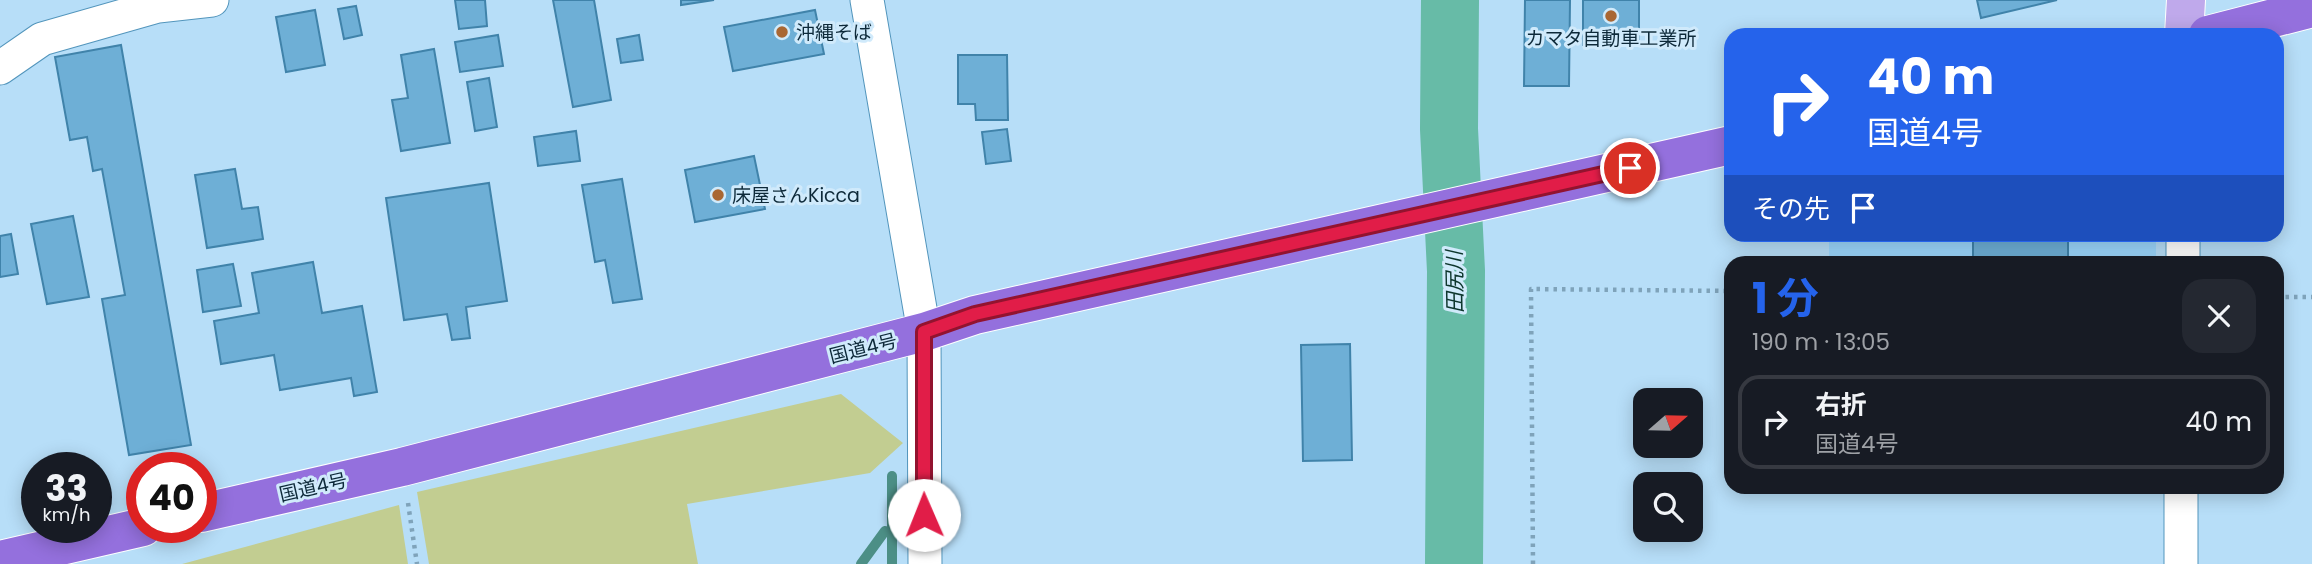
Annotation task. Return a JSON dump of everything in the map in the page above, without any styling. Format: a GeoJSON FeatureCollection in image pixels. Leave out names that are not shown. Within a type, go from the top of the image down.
{"type":"FeatureCollection","features":[{"type":"Feature","properties":{"kind":"highway"},"geometry":{"type":"LineString","coordinates":[[2235,28],[2312,8]]}},
{"type":"Feature","properties":{"kind":"highway","name":"国道4号"},"geometry":{"type":"LineString","coordinates":[[217,509],[402,467],[924,332],[975,314],[1724,147]]}},
{"type":"Feature","properties":{"kind":"highway"},"geometry":{"type":"LineString","coordinates":[[0,560],[126,531]]}},
{"type":"Feature","properties":{"kind":"main road"},"geometry":{"type":"LineString","coordinates":[[2184,28],[2186,0]]}},
{"type":"Feature","properties":{"kind":"street"},"geometry":{"type":"LineString","coordinates":[[0,68],[42,38],[158,3],[212,0]]}},
{"type":"Feature","properties":{"kind":"street"},"geometry":{"type":"LineString","coordinates":[[867,0],[924,332],[925,564]]}},
{"type":"Feature","properties":{"kind":"street"},"geometry":{"type":"LineString","coordinates":[[2181,494],[2181,564]]}},
{"type":"Feature","properties":{"kind":"path"},"geometry":{"type":"LineString","coordinates":[[1533,564],[1531,289],[1724,291]]}},
{"type":"Feature","properties":{"kind":"path"},"geometry":{"type":"LineString","coordinates":[[2284,297],[2312,297]]}},
{"type":"Feature","properties":{"kind":"path"},"geometry":{"type":"LineString","coordinates":[[402,467],[417,564]]}},
{"type":"Feature","properties":{"kind":"shaded area"},"geometry":{"type":"Polygon","coordinates":[[[1829,242],[2156,242],[2156,256],[1829,256],[1829,242]]]}},
{"type":"Feature","properties":{"kind":"green space"},"geometry":{"type":"Polygon","coordinates":[[[841,394],[903,443],[870,473],[687,504],[698,564],[429,564],[417,492],[841,394]]]}},
{"type":"Feature","properties":{"kind":"green space"},"geometry":{"type":"Polygon","coordinates":[[[399,505],[408,564],[182,564],[399,505]]]}},
{"type":"Feature","properties":{"kind":"building"},"geometry":{"type":"Polygon","coordinates":[[[455,0],[485,0],[487,26],[459,29],[455,0]]]}},
{"type":"Feature","properties":{"kind":"building"},"geometry":{"type":"Polygon","coordinates":[[[553,0],[594,0],[611,100],[573,107],[553,0]]]}},
{"type":"Feature","properties":{"kind":"building"},"geometry":{"type":"Polygon","coordinates":[[[681,0],[714,0],[681,5],[681,0]]]}},
{"type":"Feature","properties":{"kind":"building"},"geometry":{"type":"Polygon","coordinates":[[[1525,0],[1570,0],[1569,86],[1524,86],[1525,0]]]}},
{"type":"Feature","properties":{"kind":"building"},"geometry":{"type":"Polygon","coordinates":[[[1583,0],[1639,0],[1639,45],[1583,45],[1583,0]]]}},
{"type":"Feature","properties":{"kind":"building"},"geometry":{"type":"Polygon","coordinates":[[[1977,0],[2057,0],[1981,18],[1977,0]]]}},
{"type":"Feature","properties":{"kind":"building"},"geometry":{"type":"Polygon","coordinates":[[[356,6],[362,35],[344,39],[338,9],[356,6]]]}},
{"type":"Feature","properties":{"kind":"building"},"geometry":{"type":"Polygon","coordinates":[[[315,10],[325,65],[286,72],[276,17],[315,10]]]}},
{"type":"Feature","properties":{"kind":"building"},"geometry":{"type":"Polygon","coordinates":[[[815,10],[824,54],[733,71],[724,27],[815,10]]]}},
{"type":"Feature","properties":{"kind":"building"},"geometry":{"type":"Polygon","coordinates":[[[498,35],[503,66],[460,72],[455,42],[498,35]]]}},
{"type":"Feature","properties":{"kind":"building"},"geometry":{"type":"Polygon","coordinates":[[[639,35],[643,60],[621,63],[617,39],[639,35]]]}},
{"type":"Feature","properties":{"kind":"building"},"geometry":{"type":"Polygon","coordinates":[[[121,45],[191,445],[148,452],[128,452],[102,299],[125,295],[102,169],[93,171],[87,137],[70,140],[55,57],[121,45]]]}},
{"type":"Feature","properties":{"kind":"building"},"geometry":{"type":"Polygon","coordinates":[[[434,49],[450,143],[401,151],[392,100],[408,98],[401,55],[434,49]]]}},
{"type":"Feature","properties":{"kind":"building"},"geometry":{"type":"Polygon","coordinates":[[[958,55],[1007,55],[1008,120],[976,120],[975,104],[958,104],[958,55]]]}},
{"type":"Feature","properties":{"kind":"building"},"geometry":{"type":"Polygon","coordinates":[[[489,78],[497,127],[475,131],[467,82],[489,78]]]}},
{"type":"Feature","properties":{"kind":"building"},"geometry":{"type":"Polygon","coordinates":[[[1007,129],[1011,161],[986,164],[982,132],[1007,129]]]}},
{"type":"Feature","properties":{"kind":"building"},"geometry":{"type":"Polygon","coordinates":[[[576,131],[580,161],[538,166],[534,137],[576,131]]]}},
{"type":"Feature","properties":{"kind":"building"},"geometry":{"type":"Polygon","coordinates":[[[754,156],[765,209],[695,222],[685,170],[754,156]]]}},
{"type":"Feature","properties":{"kind":"building"},"geometry":{"type":"Polygon","coordinates":[[[235,169],[242,209],[258,207],[263,239],[207,248],[195,175],[235,169]]]}},
{"type":"Feature","properties":{"kind":"building"},"geometry":{"type":"Polygon","coordinates":[[[622,179],[642,299],[613,303],[605,260],[595,262],[582,185],[622,179]]]}},
{"type":"Feature","properties":{"kind":"building"},"geometry":{"type":"Polygon","coordinates":[[[489,183],[507,301],[466,307],[470,338],[452,340],[447,314],[404,320],[386,198],[489,183]]]}},
{"type":"Feature","properties":{"kind":"building"},"geometry":{"type":"Polygon","coordinates":[[[73,216],[89,297],[47,304],[31,224],[73,216]]]}},
{"type":"Feature","properties":{"kind":"building"},"geometry":{"type":"Polygon","coordinates":[[[11,234],[18,274],[0,277],[0,236],[11,234]]]}},
{"type":"Feature","properties":{"kind":"building"},"geometry":{"type":"Polygon","coordinates":[[[1973,242],[2068,242],[2068,256],[1973,256],[1973,242]]]}},
{"type":"Feature","properties":{"kind":"building"},"geometry":{"type":"Polygon","coordinates":[[[313,262],[322,313],[362,306],[377,392],[354,396],[351,378],[280,390],[274,355],[221,364],[214,321],[259,313],[252,273],[313,262]]]}},
{"type":"Feature","properties":{"kind":"building"},"geometry":{"type":"Polygon","coordinates":[[[233,264],[241,306],[203,312],[197,270],[233,264]]]}},
{"type":"Feature","properties":{"kind":"building"},"geometry":{"type":"Polygon","coordinates":[[[1350,344],[1352,460],[1303,461],[1301,345],[1350,344]]]}},
{"type":"Feature","properties":{"kind":"waterway","name":"田尻川"},"geometry":{"type":"LineString","coordinates":[[1450,0],[1449,129],[1456,271],[1454,564]]}},
{"type":"Feature","properties":{"kind":"waterway"},"geometry":{"type":"LineString","coordinates":[[892,476],[892,564]]}},
{"type":"Feature","properties":{"kind":"waterway"},"geometry":{"type":"LineString","coordinates":[[861,564],[885,531]]}},
{"type":"Feature","properties":{"kind":"place","name":"カマタ自動車工業所"},"geometry":{"type":"Point","coordinates":[1611,16]}},
{"type":"Feature","properties":{"kind":"place","name":"沖縄そば"},"geometry":{"type":"Point","coordinates":[782,32]}},
{"type":"Feature","properties":{"kind":"place","name":"床屋さんKicca"},"geometry":{"type":"Point","coordinates":[718,195]}},
{"type":"Feature","properties":{"kind":"route"},"geometry":{"type":"LineString","coordinates":[[924,515],[924,332],[975,314],[1630,168]]}}]}
